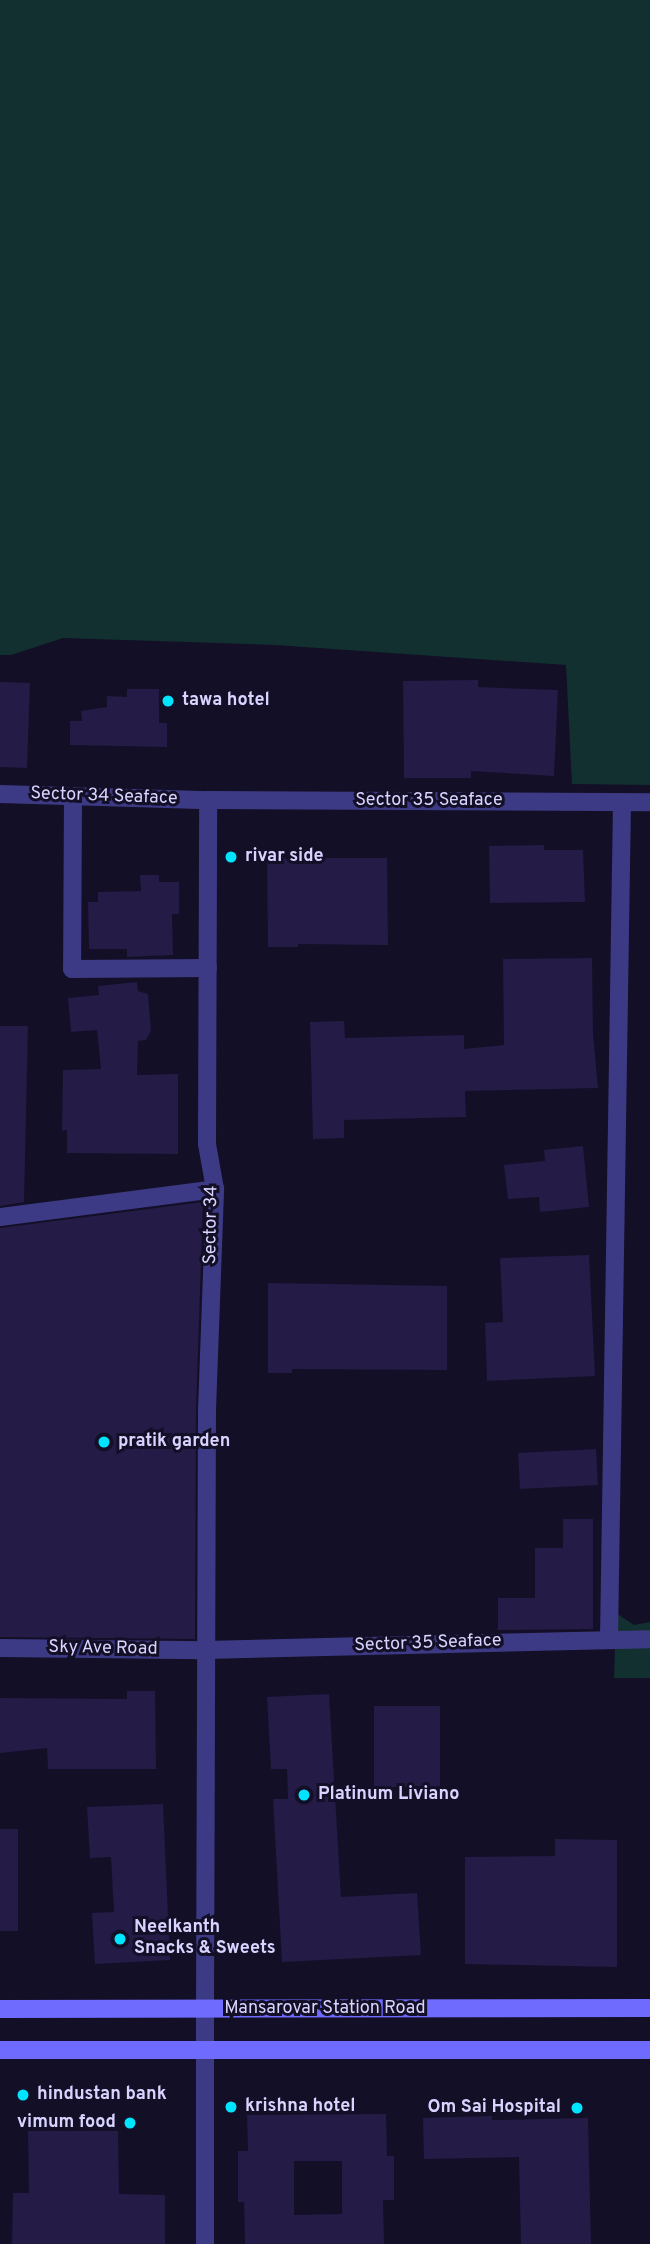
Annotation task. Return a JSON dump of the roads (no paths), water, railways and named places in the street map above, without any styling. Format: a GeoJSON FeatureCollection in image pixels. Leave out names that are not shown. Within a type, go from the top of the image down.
{"type":"FeatureCollection","features":[{"type":"Feature","properties":{"kind":"main road","name":"Mansarovar Station Road"},"geometry":{"type":"LineString","coordinates":[[0,2009],[650,2008]]}},
{"type":"Feature","properties":{"kind":"main road"},"geometry":{"type":"LineString","coordinates":[[0,2050],[650,2050]]}},
{"type":"Feature","properties":{"kind":"street","name":"Sector 34 Seaface"},"geometry":{"type":"LineString","coordinates":[[0,794],[208,800]]}},
{"type":"Feature","properties":{"kind":"street"},"geometry":{"type":"LineString","coordinates":[[73,796],[72,969],[208,968]]}},
{"type":"Feature","properties":{"kind":"street","name":"Sector 35 Seaface"},"geometry":{"type":"LineString","coordinates":[[208,800],[650,802]]}},
{"type":"Feature","properties":{"kind":"street","name":"Sector 34"},"geometry":{"type":"LineString","coordinates":[[205,2244],[207,1410],[215,1189],[207,1144],[208,800]]}},
{"type":"Feature","properties":{"kind":"street"},"geometry":{"type":"LineString","coordinates":[[609,1639],[622,802]]}},
{"type":"Feature","properties":{"kind":"street"},"geometry":{"type":"LineString","coordinates":[[0,1217],[215,1189]]}},
{"type":"Feature","properties":{"kind":"street","name":"Sector 35 Seaface"},"geometry":{"type":"LineString","coordinates":[[206,1650],[650,1639]]}},
{"type":"Feature","properties":{"kind":"street","name":"Sky Ave Road"},"geometry":{"type":"LineString","coordinates":[[0,1648],[206,1650]]}},
{"type":"Feature","properties":{"kind":"place","name":"tawa hotel"},"geometry":{"type":"Point","coordinates":[168,701]}},
{"type":"Feature","properties":{"kind":"place","name":"rivar side"},"geometry":{"type":"Point","coordinates":[231,857]}},
{"type":"Feature","properties":{"kind":"place","name":"pratik garden"},"geometry":{"type":"Point","coordinates":[104,1442]}},
{"type":"Feature","properties":{"kind":"place","name":"Platinum Liviano"},"geometry":{"type":"Point","coordinates":[304,1795]}},
{"type":"Feature","properties":{"kind":"place","name":"Neelkanth Snacks & Sweets"},"geometry":{"type":"Point","coordinates":[120,1939]}},
{"type":"Feature","properties":{"kind":"place","name":"hindustan bank"},"geometry":{"type":"Point","coordinates":[23,2095]}},
{"type":"Feature","properties":{"kind":"place","name":"krishna hotel"},"geometry":{"type":"Point","coordinates":[231,2107]}},
{"type":"Feature","properties":{"kind":"place","name":"Om Sai Hospital"},"geometry":{"type":"Point","coordinates":[577,2108]}},
{"type":"Feature","properties":{"kind":"place","name":"vimum food"},"geometry":{"type":"Point","coordinates":[130,2123]}}]}
